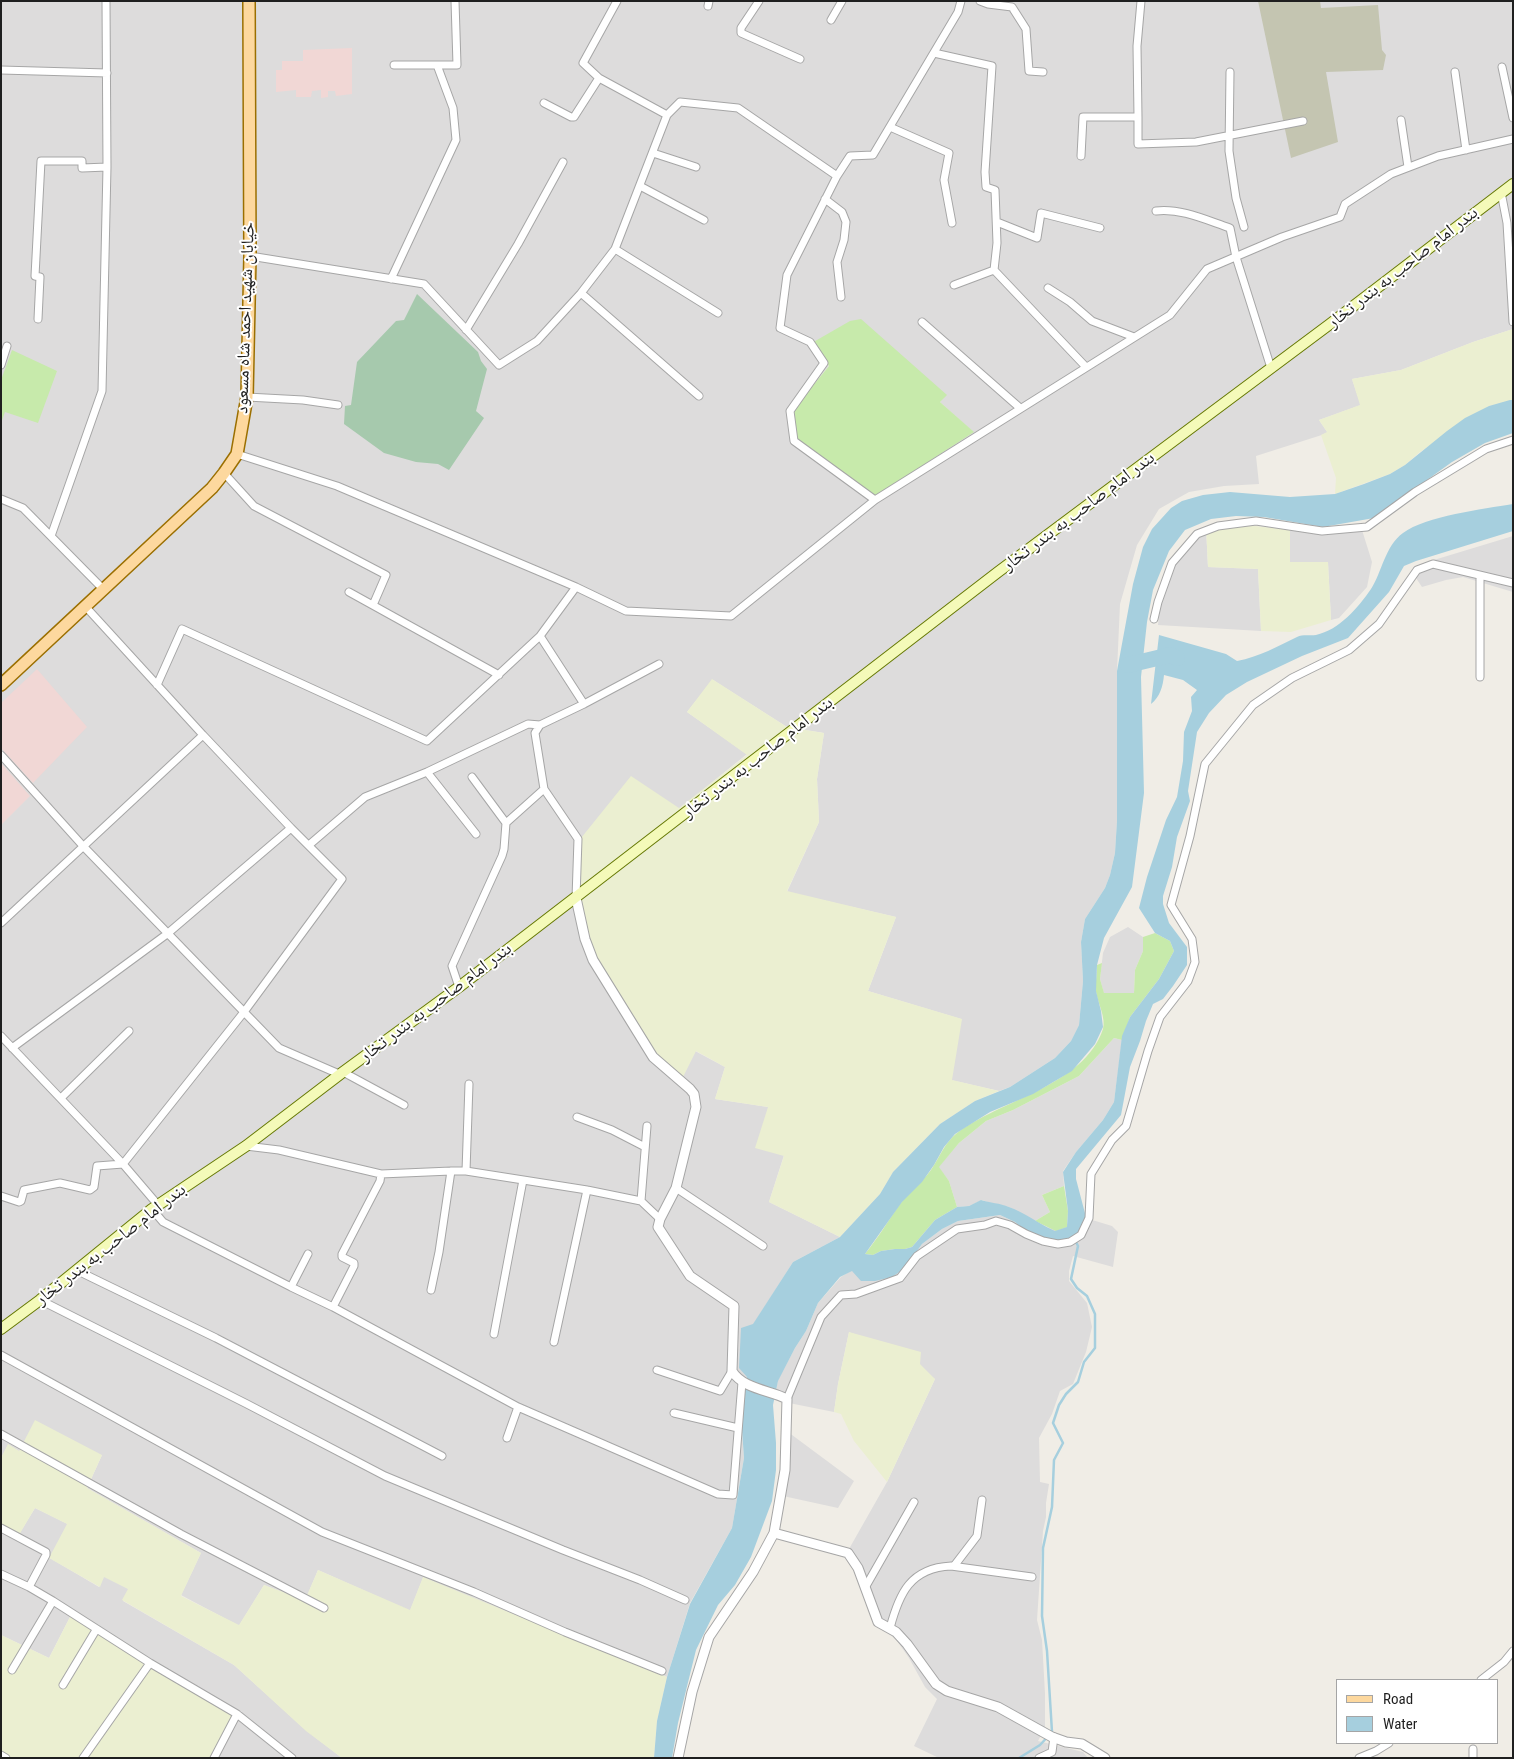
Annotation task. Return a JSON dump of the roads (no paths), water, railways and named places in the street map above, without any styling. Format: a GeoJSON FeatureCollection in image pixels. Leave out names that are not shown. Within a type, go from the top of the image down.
{"type":"FeatureCollection","features":[{"type":"Feature","properties":{"kind":"main road","name":"خیابان شهید احمد شاه مسعود"},"geometry":{"type":"LineString","coordinates":[[1,685],[212,488],[237,454],[247,397],[250,256],[249,1]]}},
{"type":"Feature","properties":{"kind":"main road","name":"بندر امام صاحب به بندر تخار"},"geometry":{"type":"LineString","coordinates":[[1,1329],[155,1207],[246,1146],[341,1073],[459,987],[998,572],[1513,184]]}},
{"type":"Feature","properties":{"kind":"street"},"geometry":{"type":"LineString","coordinates":[[51,536],[102,391],[107,167],[106,1]]}},
{"type":"Feature","properties":{"kind":"street"},"geometry":{"type":"LineString","coordinates":[[394,66],[457,65],[455,1]]}},
{"type":"Feature","properties":{"kind":"street"},"geometry":{"type":"LineString","coordinates":[[617,1],[583,62],[599,78],[667,115]]}},
{"type":"Feature","properties":{"kind":"street"},"geometry":{"type":"LineString","coordinates":[[759,1],[741,28],[741,33],[800,59]]}},
{"type":"Feature","properties":{"kind":"street"},"geometry":{"type":"LineString","coordinates":[[831,20],[842,1]]}},
{"type":"Feature","properties":{"kind":"street"},"geometry":{"type":"LineString","coordinates":[[875,500],[794,441],[790,411],[824,363],[810,342],[782,330],[780,325],[786,275],[837,176],[850,156],[874,155],[958,12],[961,1]]}},
{"type":"Feature","properties":{"kind":"street"},"geometry":{"type":"LineString","coordinates":[[980,1],[1012,7],[1026,29],[1028,71],[1042,72]]}},
{"type":"Feature","properties":{"kind":"street"},"geometry":{"type":"LineString","coordinates":[[1141,1],[1137,46],[1138,144],[1196,142],[1303,121]]}},
{"type":"Feature","properties":{"kind":"street"},"geometry":{"type":"LineString","coordinates":[[934,53],[992,66],[985,172],[986,187],[995,190],[997,243],[994,270],[1086,367]]}},
{"type":"Feature","properties":{"kind":"street"},"geometry":{"type":"LineString","coordinates":[[391,279],[456,140],[453,108],[437,65]]}},
{"type":"Feature","properties":{"kind":"street"},"geometry":{"type":"LineString","coordinates":[[1502,67],[1513,118]]}},
{"type":"Feature","properties":{"kind":"street"},"geometry":{"type":"LineString","coordinates":[[1,70],[107,73]]}},
{"type":"Feature","properties":{"kind":"street"},"geometry":{"type":"LineString","coordinates":[[1230,72],[1228,151],[1236,198],[1244,227]]}},
{"type":"Feature","properties":{"kind":"street"},"geometry":{"type":"LineString","coordinates":[[1454,72],[1466,150]]}},
{"type":"Feature","properties":{"kind":"street"},"geometry":{"type":"LineString","coordinates":[[544,103],[574,117],[599,78]]}},
{"type":"Feature","properties":{"kind":"street"},"geometry":{"type":"LineString","coordinates":[[250,256],[424,284],[496,364],[501,364],[537,341],[581,293],[615,249],[667,115],[680,102],[738,108],[837,176]]}},
{"type":"Feature","properties":{"kind":"street"},"geometry":{"type":"LineString","coordinates":[[1081,156],[1082,117],[1138,117]]}},
{"type":"Feature","properties":{"kind":"street"},"geometry":{"type":"LineString","coordinates":[[1401,120],[1408,167]]}},
{"type":"Feature","properties":{"kind":"street"},"geometry":{"type":"LineString","coordinates":[[890,127],[949,153],[944,180],[952,223]]}},
{"type":"Feature","properties":{"kind":"street"},"geometry":{"type":"LineString","coordinates":[[237,454],[337,486],[576,587],[626,611],[731,616],[875,500],[1170,315],[1207,269],[1282,237],[1340,217],[1345,204],[1391,174],[1438,156],[1513,139]]}},
{"type":"Feature","properties":{"kind":"street"},"geometry":{"type":"LineString","coordinates":[[652,152],[696,167]]}},
{"type":"Feature","properties":{"kind":"street"},"geometry":{"type":"LineString","coordinates":[[38,319],[40,277],[35,276],[40,161],[82,161],[82,168],[107,167]]}},
{"type":"Feature","properties":{"kind":"street"},"geometry":{"type":"LineString","coordinates":[[466,330],[518,244],[562,162]]}},
{"type":"Feature","properties":{"kind":"street"},"geometry":{"type":"LineString","coordinates":[[640,186],[704,220]]}},
{"type":"Feature","properties":{"kind":"street"},"geometry":{"type":"LineString","coordinates":[[1501,192],[1507,223],[1513,322]]}},
{"type":"Feature","properties":{"kind":"street"},"geometry":{"type":"LineString","coordinates":[[825,199],[842,212],[846,222],[844,240],[837,262],[841,297]]}},
{"type":"Feature","properties":{"kind":"street"},"geometry":{"type":"LineString","coordinates":[[1156,211],[1167,210],[1184,213],[1230,228],[1236,257],[1271,368]]}},
{"type":"Feature","properties":{"kind":"street"},"geometry":{"type":"LineString","coordinates":[[997,222],[1037,238],[1041,213],[1100,228]]}},
{"type":"Feature","properties":{"kind":"street"},"geometry":{"type":"LineString","coordinates":[[615,249],[718,313]]}},
{"type":"Feature","properties":{"kind":"street"},"geometry":{"type":"LineString","coordinates":[[954,285],[994,270]]}},
{"type":"Feature","properties":{"kind":"street"},"geometry":{"type":"LineString","coordinates":[[1048,288],[1070,302],[1092,321],[1134,337]]}},
{"type":"Feature","properties":{"kind":"street"},"geometry":{"type":"LineString","coordinates":[[581,293],[699,396]]}},
{"type":"Feature","properties":{"kind":"street"},"geometry":{"type":"LineString","coordinates":[[922,322],[1020,408]]}},
{"type":"Feature","properties":{"kind":"street"},"geometry":{"type":"LineString","coordinates":[[1,365],[7,346]]}},
{"type":"Feature","properties":{"kind":"street"},"geometry":{"type":"LineString","coordinates":[[247,397],[303,400],[338,405]]}},
{"type":"Feature","properties":{"kind":"street"},"geometry":{"type":"LineString","coordinates":[[1154,619],[1172,563],[1197,534],[1218,526],[1256,521],[1322,530],[1366,527],[1415,492],[1486,449],[1513,440]]}},
{"type":"Feature","properties":{"kind":"street"},"geometry":{"type":"LineString","coordinates":[[224,473],[254,506],[386,574],[373,605]]}},
{"type":"Feature","properties":{"kind":"street"},"geometry":{"type":"LineString","coordinates":[[1,499],[23,508],[103,589]]}},
{"type":"Feature","properties":{"kind":"street"},"geometry":{"type":"LineString","coordinates":[[678,1758],[692,1692],[709,1637],[752,1572],[774,1533],[785,1470],[784,1397],[821,1317],[841,1295],[856,1294],[900,1278],[918,1256],[957,1229],[985,1225],[996,1221],[1010,1225],[1044,1241],[1058,1244],[1070,1242],[1081,1235],[1089,1218],[1091,1174],[1112,1140],[1126,1126],[1160,1017],[1188,981],[1195,962],[1192,939],[1172,905],[1190,836],[1205,764],[1253,705],[1292,678],[1349,650],[1379,624],[1417,570],[1434,564],[1513,583]]}},
{"type":"Feature","properties":{"kind":"street"},"geometry":{"type":"LineString","coordinates":[[1480,575],[1480,677]]}},
{"type":"Feature","properties":{"kind":"street"},"geometry":{"type":"LineString","coordinates":[[158,685],[182,629],[427,741],[540,636],[576,587]]}},
{"type":"Feature","properties":{"kind":"street"},"geometry":{"type":"LineString","coordinates":[[349,592],[498,675]]}},
{"type":"Feature","properties":{"kind":"street"},"geometry":{"type":"LineString","coordinates":[[1,1196],[20,1201],[24,1190],[60,1183],[90,1190],[94,1187],[97,1166],[123,1164],[244,1012],[342,880],[291,828],[85,606]]}},
{"type":"Feature","properties":{"kind":"street"},"geometry":{"type":"LineString","coordinates":[[540,636],[584,704]]}},
{"type":"Feature","properties":{"kind":"street"},"geometry":{"type":"LineString","coordinates":[[309,846],[365,797],[427,772],[528,724],[540,725],[659,664]]}},
{"type":"Feature","properties":{"kind":"street"},"geometry":{"type":"LineString","coordinates":[[540,725],[535,733],[544,789],[578,839],[576,898],[585,939],[593,960],[653,1057],[690,1088],[694,1094],[696,1107],[676,1188],[660,1219],[658,1227],[690,1276],[734,1306],[732,1372],[720,1391],[657,1370]]}},
{"type":"Feature","properties":{"kind":"street"},"geometry":{"type":"LineString","coordinates":[[1,923],[203,734]]}},
{"type":"Feature","properties":{"kind":"street"},"geometry":{"type":"LineString","coordinates":[[1,755],[83,846],[279,1048],[341,1073],[404,1105]]}},
{"type":"Feature","properties":{"kind":"street"},"geometry":{"type":"LineString","coordinates":[[427,772],[476,834]]}},
{"type":"Feature","properties":{"kind":"street"},"geometry":{"type":"LineString","coordinates":[[459,987],[452,966],[502,856],[506,823],[472,777]]}},
{"type":"Feature","properties":{"kind":"street"},"geometry":{"type":"LineString","coordinates":[[506,823],[544,789]]}},
{"type":"Feature","properties":{"kind":"street"},"geometry":{"type":"LineString","coordinates":[[12,1048],[167,934],[291,828]]}},
{"type":"Feature","properties":{"kind":"street"},"geometry":{"type":"LineString","coordinates":[[61,1098],[129,1031]]}},
{"type":"Feature","properties":{"kind":"street"},"geometry":{"type":"LineString","coordinates":[[1,1036],[123,1164],[155,1207],[163,1222],[333,1307],[518,1407],[718,1494],[733,1495],[743,1382]]}},
{"type":"Feature","properties":{"kind":"street"},"geometry":{"type":"LineString","coordinates":[[466,1171],[469,1084]]}},
{"type":"Feature","properties":{"kind":"street"},"geometry":{"type":"LineString","coordinates":[[576,1117],[612,1130],[645,1147]]}},
{"type":"Feature","properties":{"kind":"street"},"geometry":{"type":"LineString","coordinates":[[641,1202],[647,1126]]}},
{"type":"Feature","properties":{"kind":"street"},"geometry":{"type":"LineString","coordinates":[[246,1146],[278,1150],[381,1174],[466,1171],[586,1190],[641,1202],[660,1219]]}},
{"type":"Feature","properties":{"kind":"street"},"geometry":{"type":"LineString","coordinates":[[431,1290],[439,1252],[451,1171]]}},
{"type":"Feature","properties":{"kind":"street"},"geometry":{"type":"LineString","coordinates":[[333,1307],[354,1266],[354,1263],[342,1257],[342,1254],[380,1181],[381,1174]]}},
{"type":"Feature","properties":{"kind":"street"},"geometry":{"type":"LineString","coordinates":[[494,1334],[522,1180]]}},
{"type":"Feature","properties":{"kind":"street"},"geometry":{"type":"LineString","coordinates":[[676,1188],[763,1246]]}},
{"type":"Feature","properties":{"kind":"street"},"geometry":{"type":"LineString","coordinates":[[554,1342],[586,1190]]}},
{"type":"Feature","properties":{"kind":"street"},"geometry":{"type":"LineString","coordinates":[[290,1287],[308,1254]]}},
{"type":"Feature","properties":{"kind":"street"},"geometry":{"type":"LineString","coordinates":[[76,1270],[216,1338],[442,1456]]}},
{"type":"Feature","properties":{"kind":"street"},"geometry":{"type":"LineString","coordinates":[[40,1300],[385,1476],[685,1600]]}},
{"type":"Feature","properties":{"kind":"street"},"geometry":{"type":"LineString","coordinates":[[1,1355],[322,1532],[474,1592],[565,1632],[662,1671]]}},
{"type":"Feature","properties":{"kind":"street"},"geometry":{"type":"LineString","coordinates":[[732,1372],[743,1382],[784,1397]]}},
{"type":"Feature","properties":{"kind":"street"},"geometry":{"type":"LineString","coordinates":[[507,1438],[518,1407]]}},
{"type":"Feature","properties":{"kind":"street"},"geometry":{"type":"LineString","coordinates":[[674,1413],[738,1428]]}},
{"type":"Feature","properties":{"kind":"street"},"geometry":{"type":"LineString","coordinates":[[1,1434],[181,1534],[324,1608]]}},
{"type":"Feature","properties":{"kind":"street"},"geometry":{"type":"LineString","coordinates":[[954,1566],[977,1536],[982,1500]]}},
{"type":"Feature","properties":{"kind":"street"},"geometry":{"type":"LineString","coordinates":[[866,1586],[914,1502]]}},
{"type":"Feature","properties":{"kind":"street"},"geometry":{"type":"LineString","coordinates":[[1,1528],[46,1552],[29,1587]]}},
{"type":"Feature","properties":{"kind":"street"},"geometry":{"type":"LineString","coordinates":[[774,1533],[848,1552],[866,1586],[878,1622],[890,1628],[907,1644],[936,1684],[948,1691],[998,1707],[1050,1736],[1066,1742],[1082,1744],[1105,1758]]}},
{"type":"Feature","properties":{"kind":"street"},"geometry":{"type":"LineString","coordinates":[[890,1628],[896,1606],[909,1582],[940,1566],[954,1566],[1032,1577]]}},
{"type":"Feature","properties":{"kind":"street"},"geometry":{"type":"LineString","coordinates":[[1,1574],[53,1601],[96,1630],[237,1714],[292,1758]]}},
{"type":"Feature","properties":{"kind":"street"},"geometry":{"type":"LineString","coordinates":[[12,1670],[53,1601]]}},
{"type":"Feature","properties":{"kind":"street"},"geometry":{"type":"LineString","coordinates":[[63,1684],[96,1630]]}},
{"type":"Feature","properties":{"kind":"street"},"geometry":{"type":"LineString","coordinates":[[1482,1679],[1504,1662],[1513,1651]]}},
{"type":"Feature","properties":{"kind":"street"},"geometry":{"type":"LineString","coordinates":[[83,1758],[150,1663]]}},
{"type":"Feature","properties":{"kind":"street"},"geometry":{"type":"LineString","coordinates":[[214,1758],[237,1714]]}},
{"type":"Feature","properties":{"kind":"street"},"geometry":{"type":"LineString","coordinates":[[1038,1758],[1052,1752],[1050,1736]]}},
{"type":"Feature","properties":{"kind":"street"},"geometry":{"type":"LineString","coordinates":[[1359,1758],[1387,1744]]}},
{"type":"Feature","properties":{"kind":"street"},"geometry":{"type":"LineString","coordinates":[[1473,1749],[1473,1758]]}},
{"type":"Feature","properties":{"kind":"street"},"geometry":{"type":"LineString","coordinates":[[1,1755],[6,1758]]}},
{"type":"Feature","properties":{"kind":"water"},"geometry":{"type":"Polygon","coordinates":[[[1513,400],[1513,433],[1485,443],[1452,462],[1374,518],[1323,527],[1264,517],[1236,516],[1211,519],[1185,530],[1169,551],[1153,590],[1147,622],[1141,677],[1144,793],[1132,887],[1104,938],[1097,965],[1096,991],[1103,1027],[1095,1044],[1072,1071],[1033,1094],[990,1112],[955,1134],[944,1147],[922,1182],[902,1202],[865,1254],[873,1255],[881,1251],[912,1247],[935,1220],[957,1207],[969,1206],[981,1200],[1015,1209],[1055,1231],[1067,1227],[1068,1211],[1063,1172],[1076,1152],[1103,1120],[1114,1102],[1122,1036],[1130,1017],[1159,979],[1174,951],[1170,941],[1155,933],[1139,908],[1166,820],[1177,797],[1183,761],[1184,732],[1192,711],[1191,697],[1197,690],[1183,680],[1164,675],[1157,698],[1151,704],[1159,635],[1226,654],[1237,661],[1261,654],[1299,636],[1316,635],[1340,623],[1360,604],[1375,582],[1392,545],[1403,533],[1413,527],[1440,518],[1513,504],[1513,531],[1404,566],[1389,592],[1348,638],[1302,656],[1247,682],[1226,695],[1209,713],[1197,732],[1188,791],[1190,801],[1177,837],[1172,867],[1163,896],[1163,904],[1169,923],[1187,947],[1187,965],[1163,999],[1153,1004],[1130,1067],[1121,1115],[1076,1169],[1076,1179],[1086,1217],[1078,1233],[1071,1239],[1059,1242],[1027,1232],[1015,1222],[1000,1215],[958,1221],[942,1229],[922,1244],[905,1268],[892,1277],[875,1281],[861,1281],[852,1271],[840,1277],[818,1303],[806,1331],[778,1381],[773,1405],[776,1470],[772,1501],[751,1557],[735,1585],[718,1605],[696,1650],[678,1723],[672,1758],[654,1758],[657,1721],[667,1677],[690,1604],[732,1528],[744,1458],[740,1402],[747,1377],[739,1368],[741,1328],[753,1324],[793,1262],[840,1237],[880,1194],[893,1172],[940,1124],[975,1101],[1010,1087],[1055,1058],[1071,1041],[1079,1025],[1083,981],[1081,942],[1085,919],[1105,888],[1115,853],[1117,821],[1117,671],[1133,584],[1143,547],[1152,529],[1171,508],[1182,501],[1203,495],[1230,492],[1290,497],[1335,494],[1364,484],[1390,474],[1405,465],[1465,418],[1489,406],[1513,400]]]}},
{"type":"Feature","properties":{"kind":"waterway"},"geometry":{"type":"LineString","coordinates":[[1128,665],[1170,655],[1177,658]]}},
{"type":"Feature","properties":{"kind":"waterway"},"geometry":{"type":"LineString","coordinates":[[1019,1758],[1040,1745],[1052,1732],[1047,1651],[1042,1616],[1043,1548],[1052,1507],[1054,1460],[1063,1443],[1053,1423],[1059,1405],[1066,1394],[1078,1382],[1084,1362],[1095,1348],[1095,1314],[1087,1296],[1077,1288],[1071,1279],[1078,1246],[1075,1240]]}}]}
